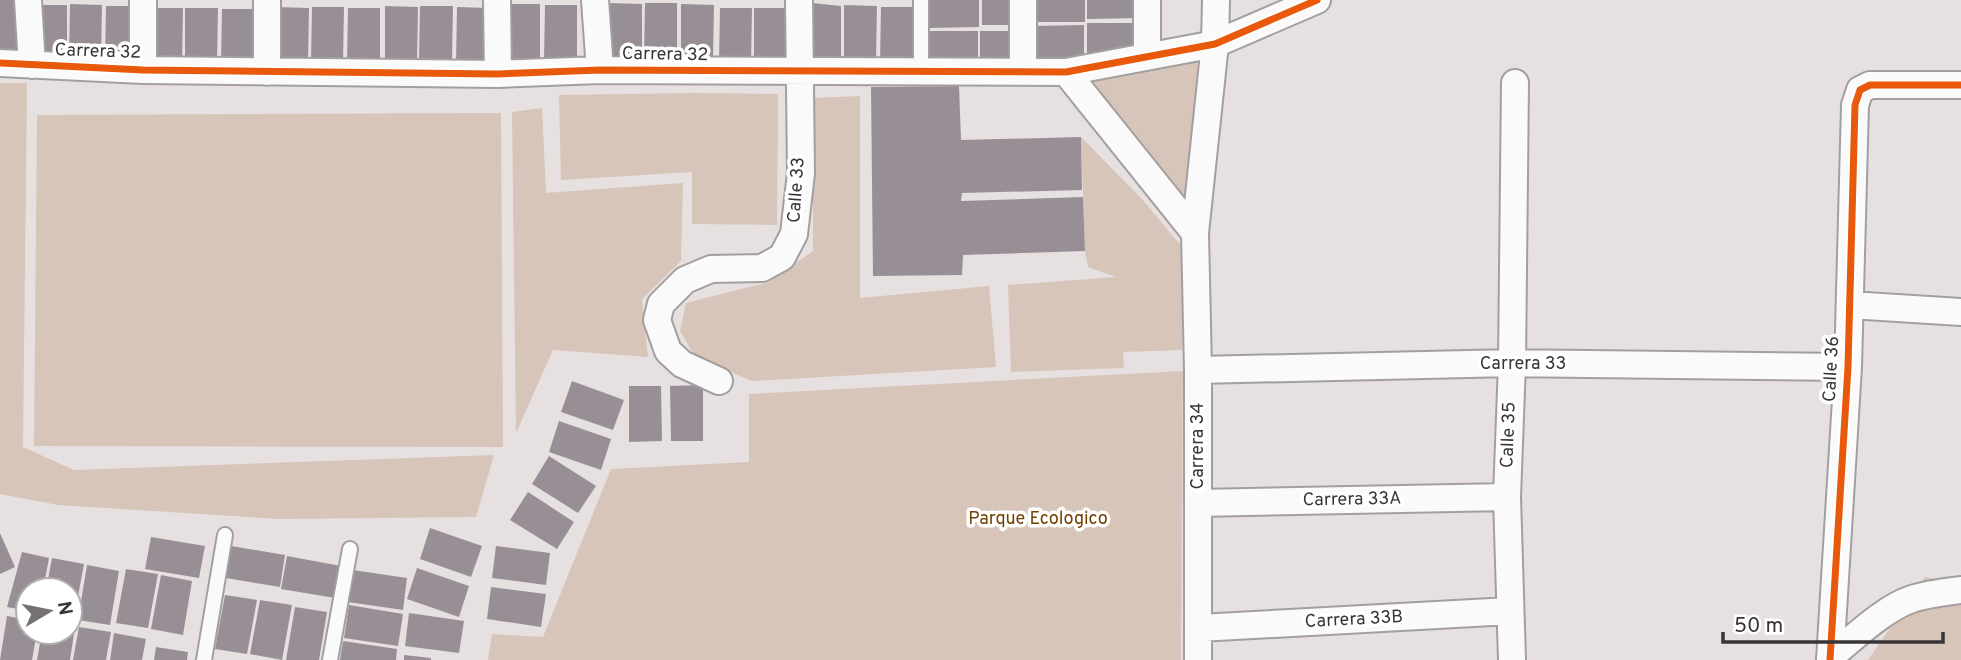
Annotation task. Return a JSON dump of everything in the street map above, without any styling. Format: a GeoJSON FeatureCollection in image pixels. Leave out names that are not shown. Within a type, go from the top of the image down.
{"type":"FeatureCollection","features":[{"type":"Feature","properties":{"kind":"street"},"geometry":{"type":"LineString","coordinates":[[28,0],[32,65]]}},
{"type":"Feature","properties":{"kind":"street"},"geometry":{"type":"LineString","coordinates":[[143,0],[144,70]]}},
{"type":"Feature","properties":{"kind":"street"},"geometry":{"type":"LineString","coordinates":[[267,0],[267,72]]}},
{"type":"Feature","properties":{"kind":"street"},"geometry":{"type":"LineString","coordinates":[[497,0],[498,74]]}},
{"type":"Feature","properties":{"kind":"street"},"geometry":{"type":"LineString","coordinates":[[595,0],[600,70]]}},
{"type":"Feature","properties":{"kind":"street","name":"Calle 33"},"geometry":{"type":"LineString","coordinates":[[719,381],[682,364],[668,351],[657,320],[661,304],[685,280],[711,269],[762,268],[782,257],[794,234],[801,173],[799,0]]}},
{"type":"Feature","properties":{"kind":"street"},"geometry":{"type":"LineString","coordinates":[[1023,0],[1023,72]]}},
{"type":"Feature","properties":{"kind":"street"},"geometry":{"type":"LineString","coordinates":[[1147,0],[1147,56]]}},
{"type":"Feature","properties":{"kind":"street","name":"Carrera 34"},"geometry":{"type":"LineString","coordinates":[[1198,660],[1195,233],[1215,44],[1216,0]]}},
{"type":"Feature","properties":{"kind":"street","name":"Carrera 32"},"geometry":{"type":"LineString","coordinates":[[0,63],[144,70],[498,74],[600,70],[1066,72],[1215,44],[1317,0]]}},
{"type":"Feature","properties":{"kind":"street"},"geometry":{"type":"LineString","coordinates":[[1066,72],[1195,233]]}},
{"type":"Feature","properties":{"kind":"street","name":"Calle 35"},"geometry":{"type":"LineString","coordinates":[[1512,660],[1507,496],[1512,363],[1515,83]]}},
{"type":"Feature","properties":{"kind":"street","name":"Calle 36"},"geometry":{"type":"LineString","coordinates":[[1830,658],[1848,367],[1855,106],[1860,90],[1870,85],[1961,85]]}},
{"type":"Feature","properties":{"kind":"street"},"geometry":{"type":"LineString","coordinates":[[1850,306],[1961,312]]}},
{"type":"Feature","properties":{"kind":"street","name":"Carrera 33"},"geometry":{"type":"LineString","coordinates":[[1198,370],[1512,363],[1848,367]]}},
{"type":"Feature","properties":{"kind":"street","name":"Carrera 33A"},"geometry":{"type":"LineString","coordinates":[[1198,503],[1507,496]]}},
{"type":"Feature","properties":{"kind":"street"},"geometry":{"type":"LineString","coordinates":[[1830,658],[1880,617],[1910,599],[1961,590]]}},
{"type":"Feature","properties":{"kind":"street","name":"Carrera 33B"},"geometry":{"type":"LineString","coordinates":[[1199,628],[1510,611]]}},
{"type":"Feature","properties":{"kind":"lane"},"geometry":{"type":"LineString","coordinates":[[921,0],[921,72]]}},
{"type":"Feature","properties":{"kind":"lane"},"geometry":{"type":"LineString","coordinates":[[204,660],[225,535]]}},
{"type":"Feature","properties":{"kind":"lane"},"geometry":{"type":"LineString","coordinates":[[330,660],[350,549]]}},
{"type":"Feature","properties":{"kind":"green space"},"geometry":{"type":"Polygon","coordinates":[[[1198,55],[1190,211],[1084,76],[1198,55]]]}},
{"type":"Feature","properties":{"kind":"green space"},"geometry":{"type":"Polygon","coordinates":[[[0,83],[27,83],[23,447],[74,470],[494,455],[476,517],[278,519],[58,505],[0,494],[0,83]]]}},
{"type":"Feature","properties":{"kind":"green space"},"geometry":{"type":"Polygon","coordinates":[[[778,94],[777,225],[692,224],[692,172],[561,180],[559,95],[778,94]]]}},
{"type":"Feature","properties":{"kind":"green space"},"geometry":{"type":"Polygon","coordinates":[[[860,96],[860,298],[989,286],[996,367],[752,381],[695,357],[680,331],[686,303],[769,282],[813,251],[813,98],[860,96]]]}},
{"type":"Feature","properties":{"kind":"green space"},"geometry":{"type":"Polygon","coordinates":[[[542,108],[546,193],[683,183],[681,261],[642,299],[648,357],[553,350],[516,433],[512,112],[542,108]]]}},
{"type":"Feature","properties":{"kind":"green space"},"geometry":{"type":"Polygon","coordinates":[[[501,113],[503,447],[34,446],[37,115],[501,113]]]}},
{"type":"Feature","properties":{"kind":"green space"},"geometry":{"type":"Polygon","coordinates":[[[1081,137],[1141,198],[1182,247],[1182,350],[1123,352],[1124,368],[1011,372],[1008,285],[1116,277],[1088,267],[1085,251],[1081,137]]]}},
{"type":"Feature","properties":{"kind":"green space","name":"Parque Ecologico"},"geometry":{"type":"Polygon","coordinates":[[[1183,371],[1181,660],[488,660],[492,634],[543,637],[611,469],[749,462],[749,394],[1183,371]]]}},
{"type":"Feature","properties":{"kind":"green space"},"geometry":{"type":"Polygon","coordinates":[[[1925,577],[1961,584],[1961,660],[1868,660],[1925,577]]]}},
{"type":"Feature","properties":{"kind":"building"},"geometry":{"type":"Polygon","coordinates":[[[0,0],[20,0],[24,55],[0,54],[0,0]]]}},
{"type":"Feature","properties":{"kind":"building"},"geometry":{"type":"Polygon","coordinates":[[[929,0],[979,0],[979,27],[929,28],[929,0]]]}},
{"type":"Feature","properties":{"kind":"building"},"geometry":{"type":"Polygon","coordinates":[[[982,0],[1017,0],[1016,25],[982,25],[982,0]]]}},
{"type":"Feature","properties":{"kind":"building"},"geometry":{"type":"Polygon","coordinates":[[[1035,0],[1085,0],[1085,22],[1035,22],[1035,0]]]}},
{"type":"Feature","properties":{"kind":"building"},"geometry":{"type":"Polygon","coordinates":[[[1087,0],[1142,0],[1142,18],[1087,19],[1087,0]]]}},
{"type":"Feature","properties":{"kind":"building"},"geometry":{"type":"Polygon","coordinates":[[[610,3],[642,4],[642,59],[609,59],[610,3]]]}},
{"type":"Feature","properties":{"kind":"building"},"geometry":{"type":"Polygon","coordinates":[[[645,3],[677,3],[677,59],[644,58],[645,3]]]}},
{"type":"Feature","properties":{"kind":"building"},"geometry":{"type":"Polygon","coordinates":[[[812,3],[841,6],[841,61],[809,61],[812,3]]]}},
{"type":"Feature","properties":{"kind":"building"},"geometry":{"type":"Polygon","coordinates":[[[70,4],[102,5],[101,60],[69,60],[70,4]]]}},
{"type":"Feature","properties":{"kind":"building"},"geometry":{"type":"Polygon","coordinates":[[[508,4],[540,4],[540,60],[508,59],[508,4]]]}},
{"type":"Feature","properties":{"kind":"building"},"geometry":{"type":"Polygon","coordinates":[[[681,4],[714,5],[713,60],[681,60],[681,4]]]}},
{"type":"Feature","properties":{"kind":"building"},"geometry":{"type":"Polygon","coordinates":[[[35,5],[67,5],[67,61],[39,60],[35,5]]]}},
{"type":"Feature","properties":{"kind":"building"},"geometry":{"type":"Polygon","coordinates":[[[545,5],[577,5],[577,61],[544,60],[545,5]]]}},
{"type":"Feature","properties":{"kind":"building"},"geometry":{"type":"Polygon","coordinates":[[[844,5],[877,6],[876,61],[844,60],[844,5]]]}},
{"type":"Feature","properties":{"kind":"building"},"geometry":{"type":"Polygon","coordinates":[[[106,6],[139,6],[138,61],[105,61],[106,6]]]}},
{"type":"Feature","properties":{"kind":"building"},"geometry":{"type":"Polygon","coordinates":[[[385,6],[418,7],[417,63],[385,62],[385,6]]]}},
{"type":"Feature","properties":{"kind":"building"},"geometry":{"type":"Polygon","coordinates":[[[420,6],[453,6],[452,62],[419,62],[420,6]]]}},
{"type":"Feature","properties":{"kind":"building"},"geometry":{"type":"Polygon","coordinates":[[[277,7],[309,8],[308,63],[276,62],[277,7]]]}},
{"type":"Feature","properties":{"kind":"building"},"geometry":{"type":"Polygon","coordinates":[[[312,7],[344,7],[343,63],[311,62],[312,7]]]}},
{"type":"Feature","properties":{"kind":"building"},"geometry":{"type":"Polygon","coordinates":[[[457,7],[489,8],[488,63],[456,63],[457,7]]]}},
{"type":"Feature","properties":{"kind":"building"},"geometry":{"type":"Polygon","coordinates":[[[881,7],[913,7],[912,62],[880,62],[881,7]]]}},
{"type":"Feature","properties":{"kind":"building"},"geometry":{"type":"Polygon","coordinates":[[[151,8],[183,8],[182,64],[150,63],[151,8]]]}},
{"type":"Feature","properties":{"kind":"building"},"geometry":{"type":"Polygon","coordinates":[[[185,8],[218,8],[217,64],[185,63],[185,8]]]}},
{"type":"Feature","properties":{"kind":"building"},"geometry":{"type":"Polygon","coordinates":[[[348,8],[380,8],[380,64],[347,63],[348,8]]]}},
{"type":"Feature","properties":{"kind":"building"},"geometry":{"type":"Polygon","coordinates":[[[720,8],[752,8],[751,64],[719,63],[720,8]]]}},
{"type":"Feature","properties":{"kind":"building"},"geometry":{"type":"Polygon","coordinates":[[[754,8],[787,8],[786,63],[754,63],[754,8]]]}},
{"type":"Feature","properties":{"kind":"building"},"geometry":{"type":"Polygon","coordinates":[[[222,9],[254,9],[254,65],[221,65],[222,9]]]}},
{"type":"Feature","properties":{"kind":"building"},"geometry":{"type":"Polygon","coordinates":[[[1087,23],[1142,23],[1142,55],[1087,56],[1087,23]]]}},
{"type":"Feature","properties":{"kind":"building"},"geometry":{"type":"Polygon","coordinates":[[[1084,25],[1084,58],[1034,58],[1034,26],[1084,25]]]}},
{"type":"Feature","properties":{"kind":"building"},"geometry":{"type":"Polygon","coordinates":[[[928,31],[978,31],[978,63],[928,64],[928,31]]]}},
{"type":"Feature","properties":{"kind":"building"},"geometry":{"type":"Polygon","coordinates":[[[980,31],[1017,31],[1017,63],[980,63],[980,31]]]}},
{"type":"Feature","properties":{"kind":"building"},"geometry":{"type":"Polygon","coordinates":[[[959,86],[961,140],[1081,137],[1082,190],[962,193],[961,201],[1083,197],[1085,251],[963,255],[962,275],[873,276],[871,87],[959,86]]]}},
{"type":"Feature","properties":{"kind":"building"},"geometry":{"type":"Polygon","coordinates":[[[572,381],[624,400],[613,430],[561,412],[572,381]]]}},
{"type":"Feature","properties":{"kind":"building"},"geometry":{"type":"Polygon","coordinates":[[[703,385],[703,441],[671,441],[670,386],[703,385]]]}},
{"type":"Feature","properties":{"kind":"building"},"geometry":{"type":"Polygon","coordinates":[[[629,386],[661,386],[662,441],[629,442],[629,386]]]}},
{"type":"Feature","properties":{"kind":"building"},"geometry":{"type":"Polygon","coordinates":[[[559,421],[611,439],[601,470],[549,452],[559,421]]]}},
{"type":"Feature","properties":{"kind":"building"},"geometry":{"type":"Polygon","coordinates":[[[549,456],[596,486],[578,513],[532,484],[549,456]]]}},
{"type":"Feature","properties":{"kind":"building"},"geometry":{"type":"Polygon","coordinates":[[[528,492],[574,522],[557,549],[510,520],[528,492]]]}},
{"type":"Feature","properties":{"kind":"building"},"geometry":{"type":"Polygon","coordinates":[[[430,528],[482,546],[471,577],[420,559],[430,528]]]}},
{"type":"Feature","properties":{"kind":"building"},"geometry":{"type":"Polygon","coordinates":[[[0,533],[15,567],[0,574],[0,533]]]}},
{"type":"Feature","properties":{"kind":"building"},"geometry":{"type":"Polygon","coordinates":[[[151,537],[205,546],[199,578],[145,569],[151,537]]]}},
{"type":"Feature","properties":{"kind":"building"},"geometry":{"type":"Polygon","coordinates":[[[231,546],[285,555],[280,587],[226,578],[231,546]]]}},
{"type":"Feature","properties":{"kind":"building"},"geometry":{"type":"Polygon","coordinates":[[[496,546],[550,553],[546,585],[492,578],[496,546]]]}},
{"type":"Feature","properties":{"kind":"building"},"geometry":{"type":"Polygon","coordinates":[[[22,552],[49,558],[46,576],[15,576],[22,552]]]}},
{"type":"Feature","properties":{"kind":"building"},"geometry":{"type":"Polygon","coordinates":[[[287,556],[341,566],[335,598],[281,589],[287,556]]]}},
{"type":"Feature","properties":{"kind":"building"},"geometry":{"type":"Polygon","coordinates":[[[52,558],[84,564],[82,576],[49,576],[52,558]]]}},
{"type":"Feature","properties":{"kind":"building"},"geometry":{"type":"Polygon","coordinates":[[[87,565],[119,571],[110,625],[84,621],[87,565]]]}},
{"type":"Feature","properties":{"kind":"building"},"geometry":{"type":"Polygon","coordinates":[[[417,568],[469,586],[459,617],[407,599],[417,568]]]}},
{"type":"Feature","properties":{"kind":"building"},"geometry":{"type":"Polygon","coordinates":[[[126,569],[158,574],[148,628],[116,623],[126,569]]]}},
{"type":"Feature","properties":{"kind":"building"},"geometry":{"type":"Polygon","coordinates":[[[353,570],[407,578],[403,610],[348,602],[353,570]]]}},
{"type":"Feature","properties":{"kind":"building"},"geometry":{"type":"Polygon","coordinates":[[[161,575],[192,581],[183,635],[151,629],[161,575]]]}},
{"type":"Feature","properties":{"kind":"building"},"geometry":{"type":"Polygon","coordinates":[[[14,581],[14,608],[7,607],[14,581]]]}},
{"type":"Feature","properties":{"kind":"building"},"geometry":{"type":"Polygon","coordinates":[[[491,587],[546,594],[541,627],[487,619],[491,587]]]}},
{"type":"Feature","properties":{"kind":"building"},"geometry":{"type":"Polygon","coordinates":[[[225,595],[257,600],[247,654],[215,649],[225,595]]]}},
{"type":"Feature","properties":{"kind":"building"},"geometry":{"type":"Polygon","coordinates":[[[260,600],[292,605],[282,660],[250,654],[260,600]]]}},
{"type":"Feature","properties":{"kind":"building"},"geometry":{"type":"Polygon","coordinates":[[[349,605],[403,614],[398,646],[344,638],[349,605]]]}},
{"type":"Feature","properties":{"kind":"building"},"geometry":{"type":"Polygon","coordinates":[[[295,607],[327,612],[319,660],[286,660],[295,607]]]}},
{"type":"Feature","properties":{"kind":"building"},"geometry":{"type":"Polygon","coordinates":[[[409,613],[464,621],[459,653],[405,646],[409,613]]]}},
{"type":"Feature","properties":{"kind":"building"},"geometry":{"type":"Polygon","coordinates":[[[7,616],[14,617],[14,646],[34,646],[32,660],[0,660],[7,616]]]}},
{"type":"Feature","properties":{"kind":"building"},"geometry":{"type":"Polygon","coordinates":[[[84,628],[111,632],[106,660],[73,660],[76,646],[84,646],[84,628]]]}},
{"type":"Feature","properties":{"kind":"building"},"geometry":{"type":"Polygon","coordinates":[[[114,633],[146,639],[142,660],[110,660],[114,633]]]}},
{"type":"Feature","properties":{"kind":"building"},"geometry":{"type":"Polygon","coordinates":[[[343,641],[397,649],[396,660],[340,660],[343,641]]]}},
{"type":"Feature","properties":{"kind":"building"},"geometry":{"type":"Polygon","coordinates":[[[40,646],[72,646],[70,660],[37,660],[40,646]]]}},
{"type":"Feature","properties":{"kind":"building"},"geometry":{"type":"Polygon","coordinates":[[[156,647],[188,652],[187,660],[154,660],[156,647]]]}},
{"type":"Feature","properties":{"kind":"building"},"geometry":{"type":"Polygon","coordinates":[[[404,655],[431,658],[431,660],[404,660],[404,655]]]}},
{"type":"Feature","properties":{"kind":"cycle path"},"geometry":{"type":"LineString","coordinates":[[0,63],[143,70],[498,74],[600,70],[1066,72],[1215,44],[1317,0]]}},
{"type":"Feature","properties":{"kind":"cycle path"},"geometry":{"type":"LineString","coordinates":[[1830,660],[1848,367],[1855,105],[1860,90],[1870,85],[1961,85]]}}]}
